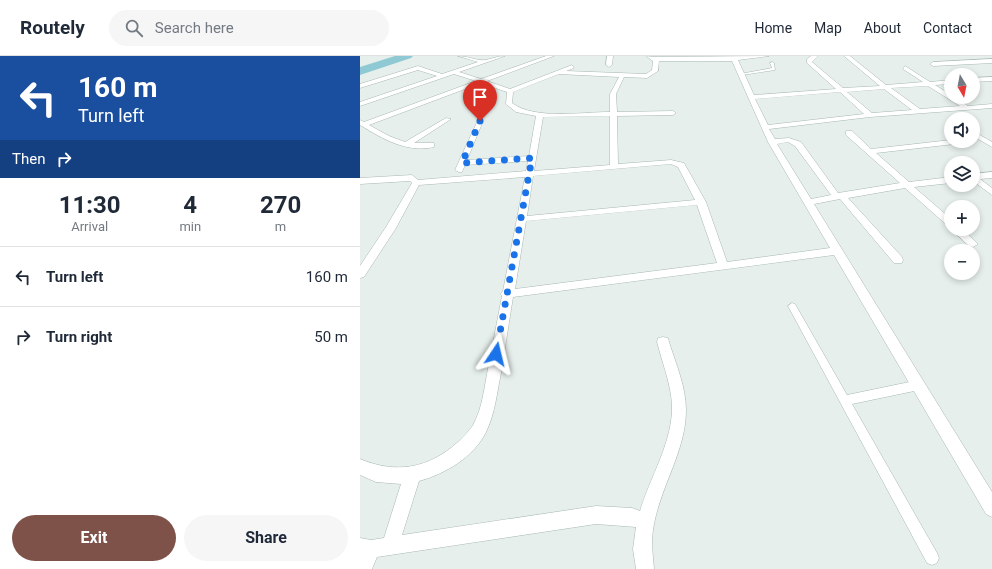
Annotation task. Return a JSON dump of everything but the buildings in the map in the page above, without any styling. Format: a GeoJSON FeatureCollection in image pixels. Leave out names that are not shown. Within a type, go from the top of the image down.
{"type":"FeatureCollection","features":[{"type":"Feature","properties":{"kind":"street"},"geometry":{"type":"LineString","coordinates":[[462,56],[484,62]]}},
{"type":"Feature","properties":{"kind":"street"},"geometry":{"type":"LineString","coordinates":[[360,104],[502,56]]}},
{"type":"Feature","properties":{"kind":"street"},"geometry":{"type":"LineString","coordinates":[[362,123],[551,56]]}},
{"type":"Feature","properties":{"kind":"street"},"geometry":{"type":"LineString","coordinates":[[609,65],[610,56]]}},
{"type":"Feature","properties":{"kind":"street"},"geometry":{"type":"LineString","coordinates":[[649,56],[656,59],[766,56]]}},
{"type":"Feature","properties":{"kind":"street"},"geometry":{"type":"LineString","coordinates":[[815,56],[810,59],[809,62],[870,116]]}},
{"type":"Feature","properties":{"kind":"street"},"geometry":{"type":"LineString","coordinates":[[847,56],[919,112]]}},
{"type":"Feature","properties":{"kind":"street"},"geometry":{"type":"LineString","coordinates":[[979,56],[991,62]]}},
{"type":"Feature","properties":{"kind":"street"},"geometry":{"type":"LineString","coordinates":[[734,58],[772,142],[992,508]]}},
{"type":"Feature","properties":{"kind":"street"},"geometry":{"type":"LineString","coordinates":[[558,73],[622,76],[651,75],[655,71],[656,59]]}},
{"type":"Feature","properties":{"kind":"street"},"geometry":{"type":"LineString","coordinates":[[933,64],[991,62]]}},
{"type":"Feature","properties":{"kind":"street"},"geometry":{"type":"LineString","coordinates":[[453,72],[510,91],[572,67]]}},
{"type":"Feature","properties":{"kind":"street"},"geometry":{"type":"LineString","coordinates":[[360,86],[418,68],[442,76]]}},
{"type":"Feature","properties":{"kind":"street"},"geometry":{"type":"LineString","coordinates":[[905,68],[967,108]]}},
{"type":"Feature","properties":{"kind":"street"},"geometry":{"type":"LineString","coordinates":[[614,167],[614,91],[622,76]]}},
{"type":"Feature","properties":{"kind":"street"},"geometry":{"type":"LineString","coordinates":[[980,80],[992,79]]}},
{"type":"Feature","properties":{"kind":"street"},"geometry":{"type":"LineString","coordinates":[[752,97],[944,83]]}},
{"type":"Feature","properties":{"kind":"street"},"geometry":{"type":"LineString","coordinates":[[510,91],[509,104],[512,108],[540,115],[673,113]]}},
{"type":"Feature","properties":{"kind":"street"},"geometry":{"type":"LineString","coordinates":[[765,127],[870,116],[992,106]]}},
{"type":"Feature","properties":{"kind":"street"},"geometry":{"type":"LineString","coordinates":[[938,110],[944,114]]}},
{"type":"Feature","properties":{"kind":"street"},"geometry":{"type":"LineString","coordinates":[[360,467],[366,471],[388,476],[412,476],[437,465],[456,454],[468,444],[481,427],[488,399],[506,294],[540,115]]}},
{"type":"Feature","properties":{"kind":"street"},"geometry":{"type":"LineString","coordinates":[[405,145],[448,119]]}},
{"type":"Feature","properties":{"kind":"street"},"geometry":{"type":"LineString","coordinates":[[454,180],[480,121]]}},
{"type":"Feature","properties":{"kind":"street"},"geometry":{"type":"LineString","coordinates":[[362,123],[392,142],[405,145],[431,146]]}},
{"type":"Feature","properties":{"kind":"street"},"geometry":{"type":"LineString","coordinates":[[849,134],[944,218]]}},
{"type":"Feature","properties":{"kind":"street"},"geometry":{"type":"LineString","coordinates":[[980,137],[992,145]]}},
{"type":"Feature","properties":{"kind":"street"},"geometry":{"type":"LineString","coordinates":[[980,139],[992,138]]}},
{"type":"Feature","properties":{"kind":"street"},"geometry":{"type":"LineString","coordinates":[[772,142],[789,140],[798,144],[838,195],[898,260]]}},
{"type":"Feature","properties":{"kind":"street"},"geometry":{"type":"LineString","coordinates":[[870,151],[944,143]]}},
{"type":"Feature","properties":{"kind":"street"},"geometry":{"type":"LineString","coordinates":[[462,163],[532,158]]}},
{"type":"Feature","properties":{"kind":"street"},"geometry":{"type":"LineString","coordinates":[[416,183],[529,175],[671,162],[680,165],[701,202],[723,266]]}},
{"type":"Feature","properties":{"kind":"street"},"geometry":{"type":"LineString","coordinates":[[980,176],[992,175]]}},
{"type":"Feature","properties":{"kind":"street"},"geometry":{"type":"LineString","coordinates":[[360,182],[404,177],[412,178],[416,183]]}},
{"type":"Feature","properties":{"kind":"street"},"geometry":{"type":"LineString","coordinates":[[808,202],[838,195],[944,181]]}},
{"type":"Feature","properties":{"kind":"street"},"geometry":{"type":"LineString","coordinates":[[360,274],[391,228],[416,183]]}},
{"type":"Feature","properties":{"kind":"street"},"geometry":{"type":"LineString","coordinates":[[980,183],[992,192]]}},
{"type":"Feature","properties":{"kind":"street"},"geometry":{"type":"LineString","coordinates":[[521,219],[701,202]]}},
{"type":"Feature","properties":{"kind":"street"},"geometry":{"type":"LineString","coordinates":[[964,236],[973,244]]}},
{"type":"Feature","properties":{"kind":"street"},"geometry":{"type":"LineString","coordinates":[[506,294],[837,251]]}},
{"type":"Feature","properties":{"kind":"street"},"geometry":{"type":"LineString","coordinates":[[645,569],[643,540],[648,516],[677,425],[679,410],[663,342]]}},
{"type":"Feature","properties":{"kind":"street"},"geometry":{"type":"LineString","coordinates":[[391,540],[412,476]]}},
{"type":"Feature","properties":{"kind":"street"},"geometry":{"type":"LineString","coordinates":[[363,569],[365,548],[391,540],[596,516],[648,516]]}},
{"type":"Feature","properties":{"kind":"lane"},"geometry":{"type":"LineString","coordinates":[[742,74],[770,71],[774,69],[772,63]]}},
{"type":"Feature","properties":{"kind":"lane"},"geometry":{"type":"LineString","coordinates":[[792,306],[932,558]]}},
{"type":"Feature","properties":{"kind":"lane"},"geometry":{"type":"LineString","coordinates":[[845,400],[919,385]]}},
{"type":"Feature","properties":{"kind":"waterway"},"geometry":{"type":"LineString","coordinates":[[360,71],[407,56]]}},
{"type":"Feature","properties":{"kind":"route"},"geometry":{"type":"LineString","coordinates":[[480,121],[462,163],[532,158],[496,354]]}}]}
